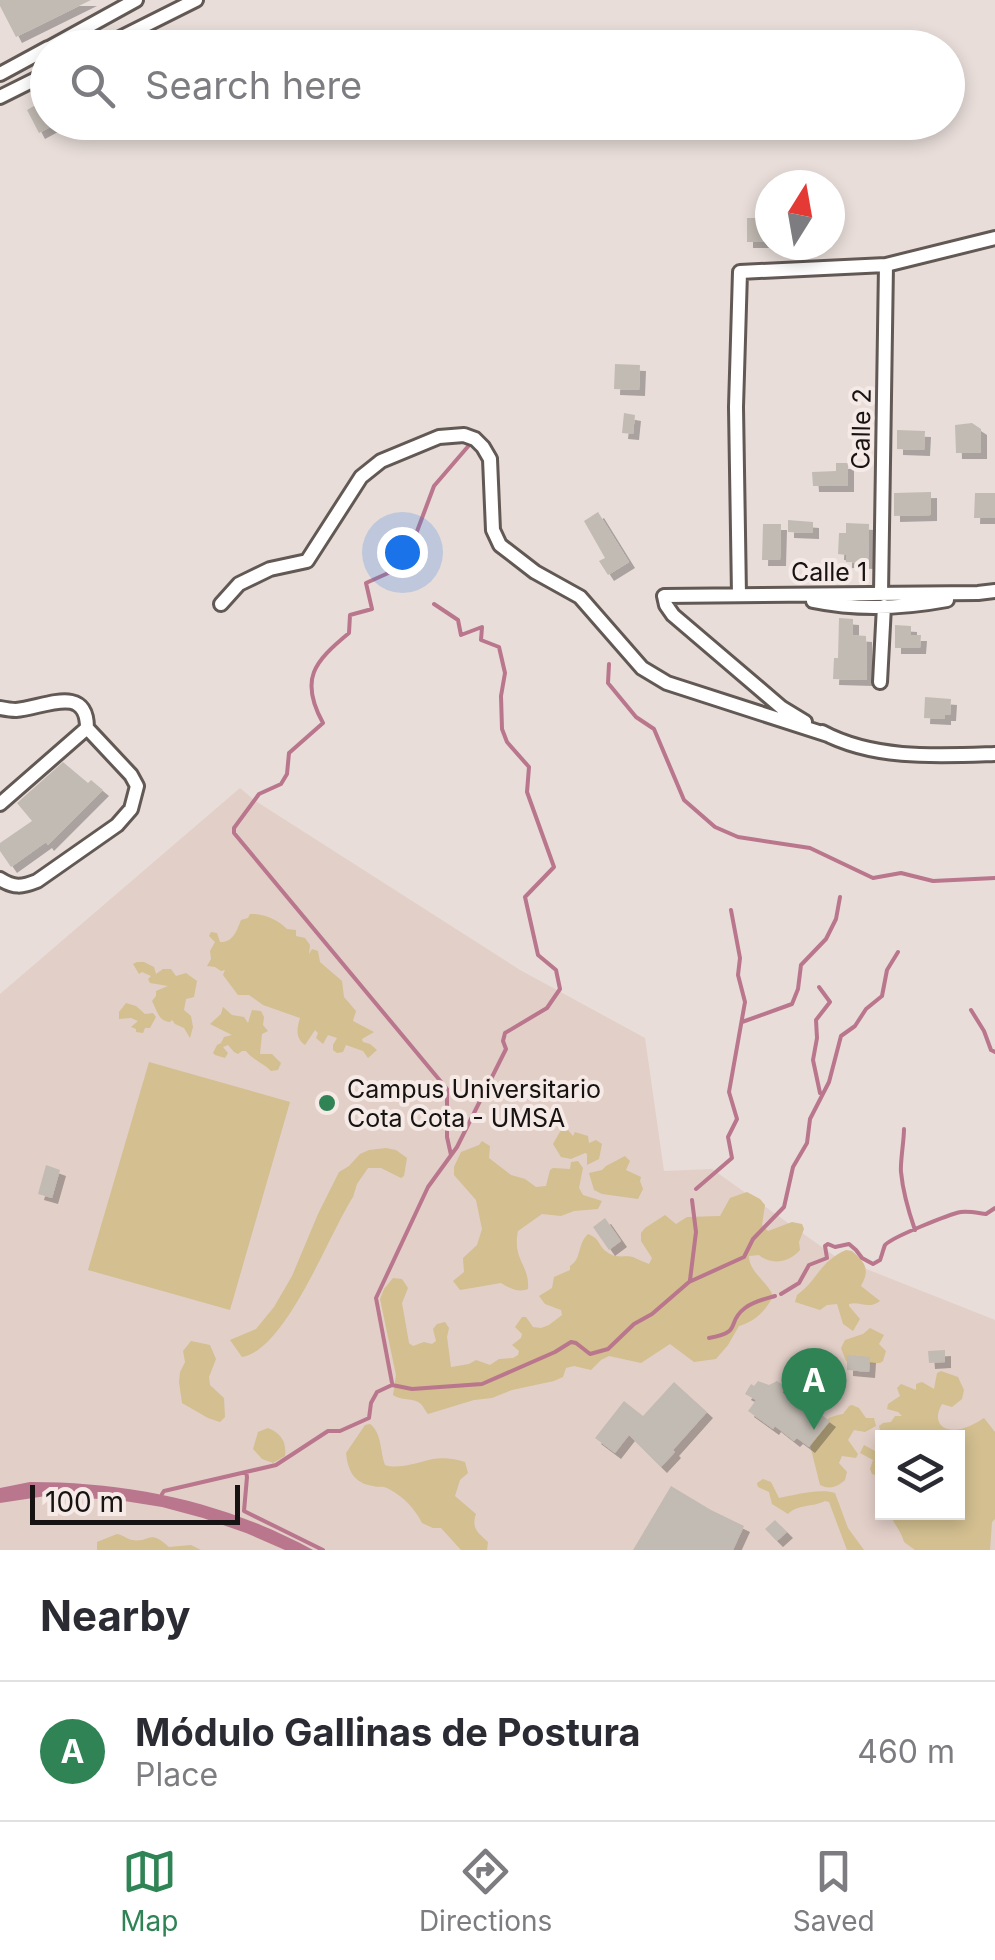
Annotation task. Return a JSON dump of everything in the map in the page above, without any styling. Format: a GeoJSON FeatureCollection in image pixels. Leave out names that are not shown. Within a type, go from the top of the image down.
{"type":"FeatureCollection","features":[{"type":"Feature","properties":{"kind":"street"},"geometry":{"type":"LineString","coordinates":[[81,30],[136,0]]}},
{"type":"Feature","properties":{"kind":"street"},"geometry":{"type":"LineString","coordinates":[[134,30],[187,2]]}},
{"type":"Feature","properties":{"kind":"street"},"geometry":{"type":"LineString","coordinates":[[30,57],[0,72],[5,94],[30,82]]}},
{"type":"Feature","properties":{"kind":"street"},"geometry":{"type":"LineString","coordinates":[[739,596],[736,407],[740,272],[886,265],[995,238]]}},
{"type":"Feature","properties":{"kind":"street","name":"Calle 2"},"geometry":{"type":"LineString","coordinates":[[880,682],[886,265]]}},
{"type":"Feature","properties":{"kind":"street"},"geometry":{"type":"LineString","coordinates":[[221,604],[239,584],[270,569],[307,561],[361,477],[381,461],[438,437],[464,435],[484,446],[490,459],[493,530],[500,545],[535,572],[580,598],[642,668],[667,683],[857,746],[928,756],[995,754]]}},
{"type":"Feature","properties":{"kind":"street","name":"Calle 1"},"geometry":{"type":"LineString","coordinates":[[828,735],[782,708],[673,615],[664,596],[781,595],[823,603],[883,600],[928,604],[995,590]]}},
{"type":"Feature","properties":{"kind":"street"},"geometry":{"type":"LineString","coordinates":[[0,708],[14,710],[56,702],[81,706],[87,715],[87,728],[137,786],[131,809],[118,824],[36,881],[22,887],[10,886],[0,879]]}},
{"type":"Feature","properties":{"kind":"street"},"geometry":{"type":"LineString","coordinates":[[0,804],[87,728]]}},
{"type":"Feature","properties":{"kind":"shaded area","name":"Campus Universitario Cota Cota - UMSA"},"geometry":{"type":"Polygon","coordinates":[[[240,788],[520,970],[645,1038],[664,1171],[712,1169],[836,1257],[995,1320],[995,1550],[0,1550],[0,994],[240,788]]]}},
{"type":"Feature","properties":{"kind":"shaded area"},"geometry":{"type":"Polygon","coordinates":[[[250,914],[265,916],[296,930],[296,936],[305,938],[310,945],[309,954],[312,949],[318,951],[320,962],[342,981],[344,997],[356,1011],[353,1021],[374,1032],[362,1039],[377,1050],[368,1058],[363,1051],[346,1045],[343,1052],[337,1053],[333,1045],[337,1038],[328,1035],[323,1044],[316,1038],[315,1030],[305,1045],[298,1036],[300,1018],[263,1005],[249,995],[238,995],[223,975],[225,970],[207,966],[215,942],[209,936],[211,932],[217,933],[220,942],[228,940],[250,914]]]}},
{"type":"Feature","properties":{"kind":"shaded area"},"geometry":{"type":"Polygon","coordinates":[[[133,964],[154,967],[156,974],[171,969],[176,976],[186,973],[197,981],[194,997],[186,999],[184,1010],[191,1016],[190,1038],[184,1028],[158,1014],[152,1001],[156,991],[168,986],[150,983],[151,976],[139,974],[133,964]]]}},
{"type":"Feature","properties":{"kind":"shaded area"},"geometry":{"type":"Polygon","coordinates":[[[126,1003],[145,1014],[153,1013],[156,1017],[150,1028],[136,1032],[131,1027],[138,1021],[119,1019],[126,1003]]]}},
{"type":"Feature","properties":{"kind":"shaded area"},"geometry":{"type":"Polygon","coordinates":[[[223,1007],[248,1023],[252,1010],[261,1011],[268,1031],[262,1034],[260,1054],[272,1054],[281,1063],[278,1070],[271,1071],[246,1051],[238,1054],[228,1045],[223,1047],[228,1053],[225,1058],[213,1053],[224,1037],[232,1035],[210,1024],[223,1007]]]}},
{"type":"Feature","properties":{"kind":"shaded area"},"geometry":{"type":"Polygon","coordinates":[[[149,1062],[290,1102],[230,1310],[88,1270],[149,1062]]]}},
{"type":"Feature","properties":{"kind":"shaded area"},"geometry":{"type":"Polygon","coordinates":[[[561,1130],[568,1130],[573,1136],[575,1132],[588,1136],[589,1143],[596,1140],[602,1144],[599,1159],[587,1165],[585,1153],[571,1159],[561,1157],[553,1144],[561,1130]]]}},
{"type":"Feature","properties":{"kind":"shaded area"},"geometry":{"type":"Polygon","coordinates":[[[482,1141],[490,1146],[489,1158],[536,1187],[546,1186],[553,1168],[570,1169],[571,1162],[578,1161],[583,1168],[579,1188],[583,1195],[602,1201],[598,1209],[561,1216],[542,1214],[518,1231],[517,1249],[528,1289],[517,1290],[501,1283],[460,1290],[453,1281],[464,1272],[463,1258],[477,1245],[482,1229],[476,1200],[454,1175],[454,1167],[461,1152],[482,1141]]]}},
{"type":"Feature","properties":{"kind":"shaded area"},"geometry":{"type":"Polygon","coordinates":[[[386,1148],[407,1158],[404,1176],[368,1168],[290,1313],[258,1350],[242,1357],[230,1340],[256,1329],[274,1307],[339,1172],[360,1154],[386,1148]]]}},
{"type":"Feature","properties":{"kind":"shaded area"},"geometry":{"type":"Polygon","coordinates":[[[625,1156],[630,1161],[626,1170],[641,1177],[643,1189],[638,1199],[594,1190],[589,1173],[625,1156]]]}},
{"type":"Feature","properties":{"kind":"shaded area"},"geometry":{"type":"Polygon","coordinates":[[[747,1192],[765,1205],[762,1225],[768,1231],[792,1222],[802,1224],[804,1229],[800,1250],[791,1257],[775,1261],[749,1256],[752,1267],[773,1296],[759,1315],[739,1326],[716,1359],[694,1362],[670,1344],[641,1363],[609,1356],[591,1370],[566,1368],[563,1377],[554,1381],[428,1414],[418,1402],[393,1395],[396,1375],[380,1299],[393,1278],[402,1279],[408,1288],[402,1303],[409,1343],[432,1344],[436,1341],[433,1329],[445,1322],[449,1328],[451,1367],[476,1360],[490,1365],[518,1355],[512,1345],[521,1338],[515,1327],[522,1317],[533,1327],[541,1328],[562,1315],[561,1310],[545,1304],[539,1296],[552,1288],[554,1277],[570,1270],[588,1234],[610,1254],[649,1264],[652,1258],[641,1241],[645,1228],[665,1215],[676,1224],[687,1217],[720,1216],[730,1198],[747,1192]]]}},
{"type":"Feature","properties":{"kind":"shaded area"},"geometry":{"type":"Polygon","coordinates":[[[846,1250],[861,1259],[865,1267],[861,1286],[880,1301],[872,1305],[849,1304],[860,1319],[853,1331],[843,1324],[837,1304],[820,1310],[795,1302],[824,1266],[846,1250]]]}},
{"type":"Feature","properties":{"kind":"shaded area"},"geometry":{"type":"Polygon","coordinates":[[[870,1328],[884,1335],[879,1344],[886,1351],[883,1361],[846,1361],[841,1348],[845,1340],[870,1328]]]}},
{"type":"Feature","properties":{"kind":"shaded area"},"geometry":{"type":"Polygon","coordinates":[[[191,1341],[210,1345],[216,1359],[209,1377],[210,1385],[224,1398],[225,1417],[220,1422],[182,1403],[179,1382],[185,1362],[183,1351],[191,1341]]]}},
{"type":"Feature","properties":{"kind":"shaded area"},"geometry":{"type":"Polygon","coordinates":[[[937,1373],[958,1377],[964,1390],[962,1399],[952,1407],[942,1404],[940,1424],[948,1429],[961,1429],[984,1418],[995,1432],[995,1519],[990,1550],[915,1550],[904,1542],[893,1520],[965,1520],[965,1430],[880,1430],[879,1426],[902,1416],[887,1409],[900,1396],[897,1388],[901,1384],[916,1390],[916,1384],[922,1382],[934,1389],[937,1373]]]}},
{"type":"Feature","properties":{"kind":"shaded area"},"geometry":{"type":"Polygon","coordinates":[[[852,1405],[866,1418],[874,1418],[876,1426],[865,1432],[854,1430],[848,1440],[858,1454],[856,1458],[842,1456],[839,1463],[847,1472],[845,1480],[824,1487],[820,1485],[810,1445],[825,1421],[843,1414],[852,1405]]]}},
{"type":"Feature","properties":{"kind":"shaded area"},"geometry":{"type":"Polygon","coordinates":[[[370,1424],[379,1437],[385,1465],[402,1466],[441,1458],[465,1462],[468,1473],[460,1480],[455,1496],[476,1514],[475,1527],[488,1542],[487,1550],[461,1550],[441,1528],[422,1523],[394,1492],[357,1479],[350,1471],[346,1453],[365,1425],[370,1424]]]}},
{"type":"Feature","properties":{"kind":"shaded area"},"geometry":{"type":"Polygon","coordinates":[[[268,1428],[279,1435],[285,1446],[285,1456],[273,1463],[262,1459],[253,1449],[258,1432],[268,1428]]]}},
{"type":"Feature","properties":{"kind":"shaded area"},"geometry":{"type":"Polygon","coordinates":[[[864,1445],[875,1451],[875,1475],[870,1469],[873,1460],[860,1453],[864,1445]]]}},
{"type":"Feature","properties":{"kind":"shaded area"},"geometry":{"type":"Polygon","coordinates":[[[763,1479],[771,1482],[779,1498],[835,1493],[848,1528],[864,1550],[847,1550],[829,1502],[801,1507],[788,1514],[772,1504],[769,1492],[758,1487],[763,1479]]]}},
{"type":"Feature","properties":{"kind":"shaded area"},"geometry":{"type":"Polygon","coordinates":[[[30,1482],[104,1486],[176,1498],[246,1519],[313,1550],[285,1550],[203,1518],[118,1500],[46,1496],[0,1503],[0,1488],[30,1482]]]}},
{"type":"Feature","properties":{"kind":"shaded area"},"geometry":{"type":"Polygon","coordinates":[[[117,1534],[132,1540],[153,1537],[169,1547],[191,1545],[201,1550],[97,1550],[97,1542],[117,1534]]]}},
{"type":"Feature","properties":{"kind":"building"},"geometry":{"type":"Polygon","coordinates":[[[0,0],[91,0],[16,37],[0,0]]]}},
{"type":"Feature","properties":{"kind":"building"},"geometry":{"type":"Polygon","coordinates":[[[747,218],[755,218],[755,242],[747,242],[747,218]]]}},
{"type":"Feature","properties":{"kind":"building"},"geometry":{"type":"Polygon","coordinates":[[[615,364],[640,365],[639,390],[614,389],[615,364]]]}},
{"type":"Feature","properties":{"kind":"building"},"geometry":{"type":"Polygon","coordinates":[[[624,413],[635,415],[633,434],[622,433],[624,413]]]}},
{"type":"Feature","properties":{"kind":"building"},"geometry":{"type":"Polygon","coordinates":[[[972,423],[981,429],[981,453],[956,453],[955,425],[972,423]]]}},
{"type":"Feature","properties":{"kind":"building"},"geometry":{"type":"Polygon","coordinates":[[[897,430],[925,431],[924,450],[897,449],[897,430]]]}},
{"type":"Feature","properties":{"kind":"building"},"geometry":{"type":"Polygon","coordinates":[[[836,463],[848,463],[848,486],[813,486],[812,472],[836,471],[836,463]]]}},
{"type":"Feature","properties":{"kind":"building"},"geometry":{"type":"Polygon","coordinates":[[[931,492],[931,515],[894,516],[894,493],[931,492]]]}},
{"type":"Feature","properties":{"kind":"building"},"geometry":{"type":"Polygon","coordinates":[[[975,493],[995,493],[995,518],[974,518],[975,493]]]}},
{"type":"Feature","properties":{"kind":"building"},"geometry":{"type":"Polygon","coordinates":[[[598,512],[629,562],[608,575],[599,561],[605,558],[584,521],[598,512]]]}},
{"type":"Feature","properties":{"kind":"building"},"geometry":{"type":"Polygon","coordinates":[[[788,520],[813,522],[813,533],[788,532],[788,520]]]}},
{"type":"Feature","properties":{"kind":"building"},"geometry":{"type":"Polygon","coordinates":[[[846,523],[869,524],[868,563],[846,562],[846,555],[838,554],[839,533],[846,533],[846,523]]]}},
{"type":"Feature","properties":{"kind":"building"},"geometry":{"type":"Polygon","coordinates":[[[763,524],[781,524],[780,560],[762,560],[763,524]]]}},
{"type":"Feature","properties":{"kind":"building"},"geometry":{"type":"Polygon","coordinates":[[[839,618],[853,619],[853,635],[866,636],[867,680],[833,679],[839,618]]]}},
{"type":"Feature","properties":{"kind":"building"},"geometry":{"type":"Polygon","coordinates":[[[895,625],[911,626],[911,635],[921,635],[920,648],[895,648],[895,625]]]}},
{"type":"Feature","properties":{"kind":"building"},"geometry":{"type":"Polygon","coordinates":[[[925,697],[951,699],[950,715],[945,715],[945,719],[924,718],[925,697]]]}},
{"type":"Feature","properties":{"kind":"building"},"geometry":{"type":"Polygon","coordinates":[[[63,762],[103,790],[48,845],[46,842],[11,867],[0,851],[0,843],[32,821],[17,803],[63,762]]]}},
{"type":"Feature","properties":{"kind":"building"},"geometry":{"type":"Polygon","coordinates":[[[46,1165],[60,1170],[52,1198],[38,1194],[46,1165]]]}},
{"type":"Feature","properties":{"kind":"building"},"geometry":{"type":"Polygon","coordinates":[[[605,1218],[621,1241],[609,1250],[593,1227],[605,1218]]]}},
{"type":"Feature","properties":{"kind":"building"},"geometry":{"type":"Polygon","coordinates":[[[945,1350],[945,1362],[929,1363],[928,1351],[945,1350]]]}},
{"type":"Feature","properties":{"kind":"building"},"geometry":{"type":"Polygon","coordinates":[[[847,1355],[870,1357],[869,1372],[847,1370],[847,1355]]]}},
{"type":"Feature","properties":{"kind":"building"},"geometry":{"type":"Polygon","coordinates":[[[758,1381],[769,1385],[777,1381],[786,1387],[782,1393],[830,1421],[809,1447],[748,1411],[756,1400],[745,1394],[758,1381]]]}},
{"type":"Feature","properties":{"kind":"building"},"geometry":{"type":"Polygon","coordinates":[[[674,1382],[707,1412],[661,1467],[629,1435],[615,1453],[595,1438],[624,1401],[643,1416],[674,1382]]]}},
{"type":"Feature","properties":{"kind":"building"},"geometry":{"type":"Polygon","coordinates":[[[671,1486],[744,1526],[733,1550],[633,1550],[671,1486]]]}},
{"type":"Feature","properties":{"kind":"building"},"geometry":{"type":"Polygon","coordinates":[[[775,1520],[787,1532],[777,1541],[765,1529],[775,1520]]]}},
{"type":"Feature","properties":{"kind":"waterway"},"geometry":{"type":"LineString","coordinates":[[451,1155],[447,1089],[234,833],[234,828],[259,794],[281,784],[287,774],[289,753],[323,723],[312,694],[314,672],[327,653],[349,633],[350,615],[372,609],[366,583],[404,566],[434,486],[471,443]]}},
{"type":"Feature","properties":{"kind":"waterway"},"geometry":{"type":"LineString","coordinates":[[392,1383],[376,1298],[428,1187],[457,1147],[506,1049],[505,1033],[547,1008],[560,989],[556,970],[538,955],[525,897],[554,867],[527,792],[529,767],[507,742],[502,729],[505,673],[499,647],[481,640],[482,627],[461,635],[458,620],[434,604]]}},
{"type":"Feature","properties":{"kind":"waterway"},"geometry":{"type":"LineString","coordinates":[[609,664],[608,683],[636,717],[654,729],[684,800],[715,827],[738,837],[810,848],[873,878],[901,873],[933,881],[995,878]]}},
{"type":"Feature","properties":{"kind":"waterway"},"geometry":{"type":"LineString","coordinates":[[742,1022],[792,1004],[801,965],[826,939],[836,919],[840,897]]}},
{"type":"Feature","properties":{"kind":"waterway"},"geometry":{"type":"LineString","coordinates":[[696,1189],[732,1158],[728,1137],[737,1119],[729,1092],[745,1002],[731,910]]}},
{"type":"Feature","properties":{"kind":"waterway"},"geometry":{"type":"LineString","coordinates":[[162,1494],[276,1465],[328,1431],[340,1431],[369,1418],[377,1392],[392,1385],[412,1389],[482,1384],[571,1342],[590,1354],[608,1349],[689,1282],[744,1257],[753,1239],[784,1207],[793,1167],[807,1143],[810,1119],[829,1082],[841,1036],[882,996],[887,970],[898,952]]}},
{"type":"Feature","properties":{"kind":"waterway"},"geometry":{"type":"LineString","coordinates":[[819,987],[830,1002],[816,1020],[813,1060],[820,1093]]}},
{"type":"Feature","properties":{"kind":"waterway"},"geometry":{"type":"LineString","coordinates":[[971,1010],[995,1052]]}},
{"type":"Feature","properties":{"kind":"waterway"},"geometry":{"type":"LineString","coordinates":[[904,1129],[901,1172],[915,1230]]}},
{"type":"Feature","properties":{"kind":"waterway"},"geometry":{"type":"LineString","coordinates":[[690,1280],[696,1232],[692,1200]]}},
{"type":"Feature","properties":{"kind":"waterway"},"geometry":{"type":"LineString","coordinates":[[781,1294],[799,1283],[809,1265],[827,1258],[828,1244],[849,1244],[873,1264],[880,1260],[885,1245],[909,1232],[955,1214],[986,1214],[995,1208]]}},
{"type":"Feature","properties":{"kind":"waterway"},"geometry":{"type":"LineString","coordinates":[[709,1338],[727,1333],[748,1306],[775,1296]]}},
{"type":"Feature","properties":{"kind":"waterway"},"geometry":{"type":"LineString","coordinates":[[246,1472],[244,1511],[323,1550]]}},
{"type":"Feature","properties":{"kind":"place","name":"Campus Universitario Cota Cota - UMSA"},"geometry":{"type":"Point","coordinates":[327,1103]}},
{"type":"Feature","properties":{"kind":"place","name":"Módulo Gallinas de Postura"},"geometry":{"type":"Point","coordinates":[814,1430]}}]}
